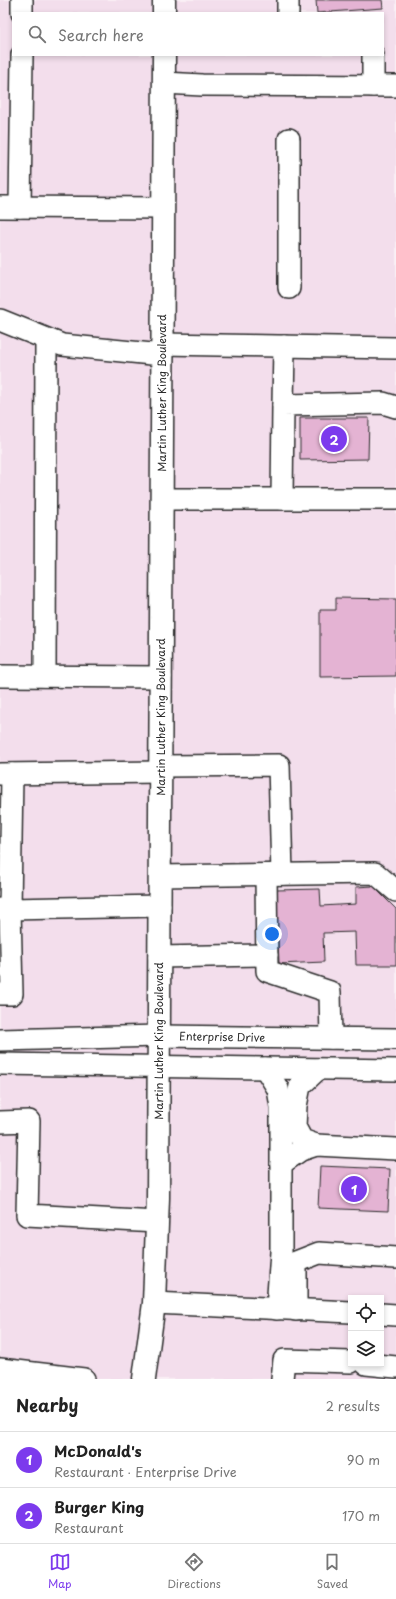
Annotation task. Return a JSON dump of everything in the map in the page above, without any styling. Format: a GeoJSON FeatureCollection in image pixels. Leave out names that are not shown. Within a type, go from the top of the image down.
{"type":"FeatureCollection","features":[{"type":"Feature","properties":{"kind":"main road"},"geometry":{"type":"LineString","coordinates":[[164,0],[164,12]]}},
{"type":"Feature","properties":{"kind":"main road","name":"Martin Luther King Boulevard"},"geometry":{"type":"LineString","coordinates":[[144,1379],[154,1303],[160,1066],[159,957],[164,56]]}},
{"type":"Feature","properties":{"kind":"street"},"geometry":{"type":"LineString","coordinates":[[22,0],[22,12]]}},
{"type":"Feature","properties":{"kind":"street"},"geometry":{"type":"LineString","coordinates":[[288,0],[288,12]]}},
{"type":"Feature","properties":{"kind":"street"},"geometry":{"type":"LineString","coordinates":[[22,56],[10,207],[163,208]]}},
{"type":"Feature","properties":{"kind":"street"},"geometry":{"type":"LineString","coordinates":[[373,56],[373,86]]}},
{"type":"Feature","properties":{"kind":"street"},"geometry":{"type":"LineString","coordinates":[[164,83],[202,85],[396,86]]}},
{"type":"Feature","properties":{"kind":"street"},"geometry":{"type":"LineString","coordinates":[[289,139],[289,288]]}},
{"type":"Feature","properties":{"kind":"street"},"geometry":{"type":"LineString","coordinates":[[0,320],[62,345],[162,349],[284,346],[396,348]]}},
{"type":"Feature","properties":{"kind":"street"},"geometry":{"type":"LineString","coordinates":[[44,676],[46,339]]}},
{"type":"Feature","properties":{"kind":"street"},"geometry":{"type":"LineString","coordinates":[[282,499],[284,346]]}},
{"type":"Feature","properties":{"kind":"street"},"geometry":{"type":"LineString","coordinates":[[283,405],[383,403],[396,407]]}},
{"type":"Feature","properties":{"kind":"street"},"geometry":{"type":"LineString","coordinates":[[162,499],[396,499]]}},
{"type":"Feature","properties":{"kind":"street"},"geometry":{"type":"LineString","coordinates":[[0,676],[161,677]]}},
{"type":"Feature","properties":{"kind":"street"},"geometry":{"type":"LineString","coordinates":[[0,994],[12,994],[5,909],[6,774],[279,765],[274,875],[267,971],[330,992],[330,1038]]}},
{"type":"Feature","properties":{"kind":"street"},"geometry":{"type":"LineString","coordinates":[[160,876],[375,873],[396,891]]}},
{"type":"Feature","properties":{"kind":"street"},"geometry":{"type":"LineString","coordinates":[[5,909],[160,906]]}},
{"type":"Feature","properties":{"kind":"street"},"geometry":{"type":"LineString","coordinates":[[159,957],[267,955]]}},
{"type":"Feature","properties":{"kind":"street","name":"Enterprise Drive"},"geometry":{"type":"LineString","coordinates":[[0,1040],[159,1036],[396,1039]]}},
{"type":"Feature","properties":{"kind":"street"},"geometry":{"type":"LineString","coordinates":[[0,1064],[396,1070]]}},
{"type":"Feature","properties":{"kind":"street"},"geometry":{"type":"LineString","coordinates":[[265,1068],[278,1089],[281,1107],[281,1252],[287,1309]]}},
{"type":"Feature","properties":{"kind":"street"},"geometry":{"type":"LineString","coordinates":[[318,1069],[300,1086],[296,1106],[295,1127],[302,1140],[316,1145],[396,1149]]}},
{"type":"Feature","properties":{"kind":"street"},"geometry":{"type":"LineString","coordinates":[[0,1122],[29,1121],[27,1215],[157,1222]]}},
{"type":"Feature","properties":{"kind":"street"},"geometry":{"type":"LineString","coordinates":[[281,1164],[301,1150],[316,1145]]}},
{"type":"Feature","properties":{"kind":"street"},"geometry":{"type":"LineString","coordinates":[[287,1309],[296,1262],[319,1253],[396,1258]]}},
{"type":"Feature","properties":{"kind":"street"},"geometry":{"type":"LineString","coordinates":[[154,1303],[348,1312]]}},
{"type":"Feature","properties":{"kind":"street"},"geometry":{"type":"LineString","coordinates":[[384,1314],[396,1316]]}},
{"type":"Feature","properties":{"kind":"street"},"geometry":{"type":"LineString","coordinates":[[282,1379],[284,1360],[348,1362]]}},
{"type":"Feature","properties":{"kind":"street"},"geometry":{"type":"LineString","coordinates":[[384,1366],[396,1367]]}},
{"type":"Feature","properties":{"kind":"street"},"geometry":{"type":"LineString","coordinates":[[0,1369],[84,1379]]}},
{"type":"Feature","properties":{"kind":"shaded area"},"geometry":{"type":"Polygon","coordinates":[[[0,0],[396,0],[396,1379],[0,1379],[0,0]]]}},
{"type":"Feature","properties":{"kind":"building"},"geometry":{"type":"Polygon","coordinates":[[[316,0],[382,0],[383,8],[330,12],[317,12],[316,0]]]}},
{"type":"Feature","properties":{"kind":"building"},"geometry":{"type":"Polygon","coordinates":[[[300,418],[369,418],[368,459],[300,460],[300,418]]]}},
{"type":"Feature","properties":{"kind":"building"},"geometry":{"type":"Polygon","coordinates":[[[336,598],[396,599],[396,676],[320,677],[320,610],[336,610],[336,598]]]}},
{"type":"Feature","properties":{"kind":"building"},"geometry":{"type":"Polygon","coordinates":[[[373,886],[396,909],[396,965],[356,965],[355,932],[323,933],[324,962],[279,964],[276,890],[320,889],[321,906],[356,904],[356,887],[373,886]]]}},
{"type":"Feature","properties":{"kind":"building"},"geometry":{"type":"Polygon","coordinates":[[[320,1166],[390,1169],[388,1211],[318,1208],[320,1166]]]}},
{"type":"Feature","properties":{"kind":"place","name":"Burger King"},"geometry":{"type":"Point","coordinates":[334,439]}},
{"type":"Feature","properties":{"kind":"place","name":"McDonald's"},"geometry":{"type":"Point","coordinates":[354,1189]}}]}
